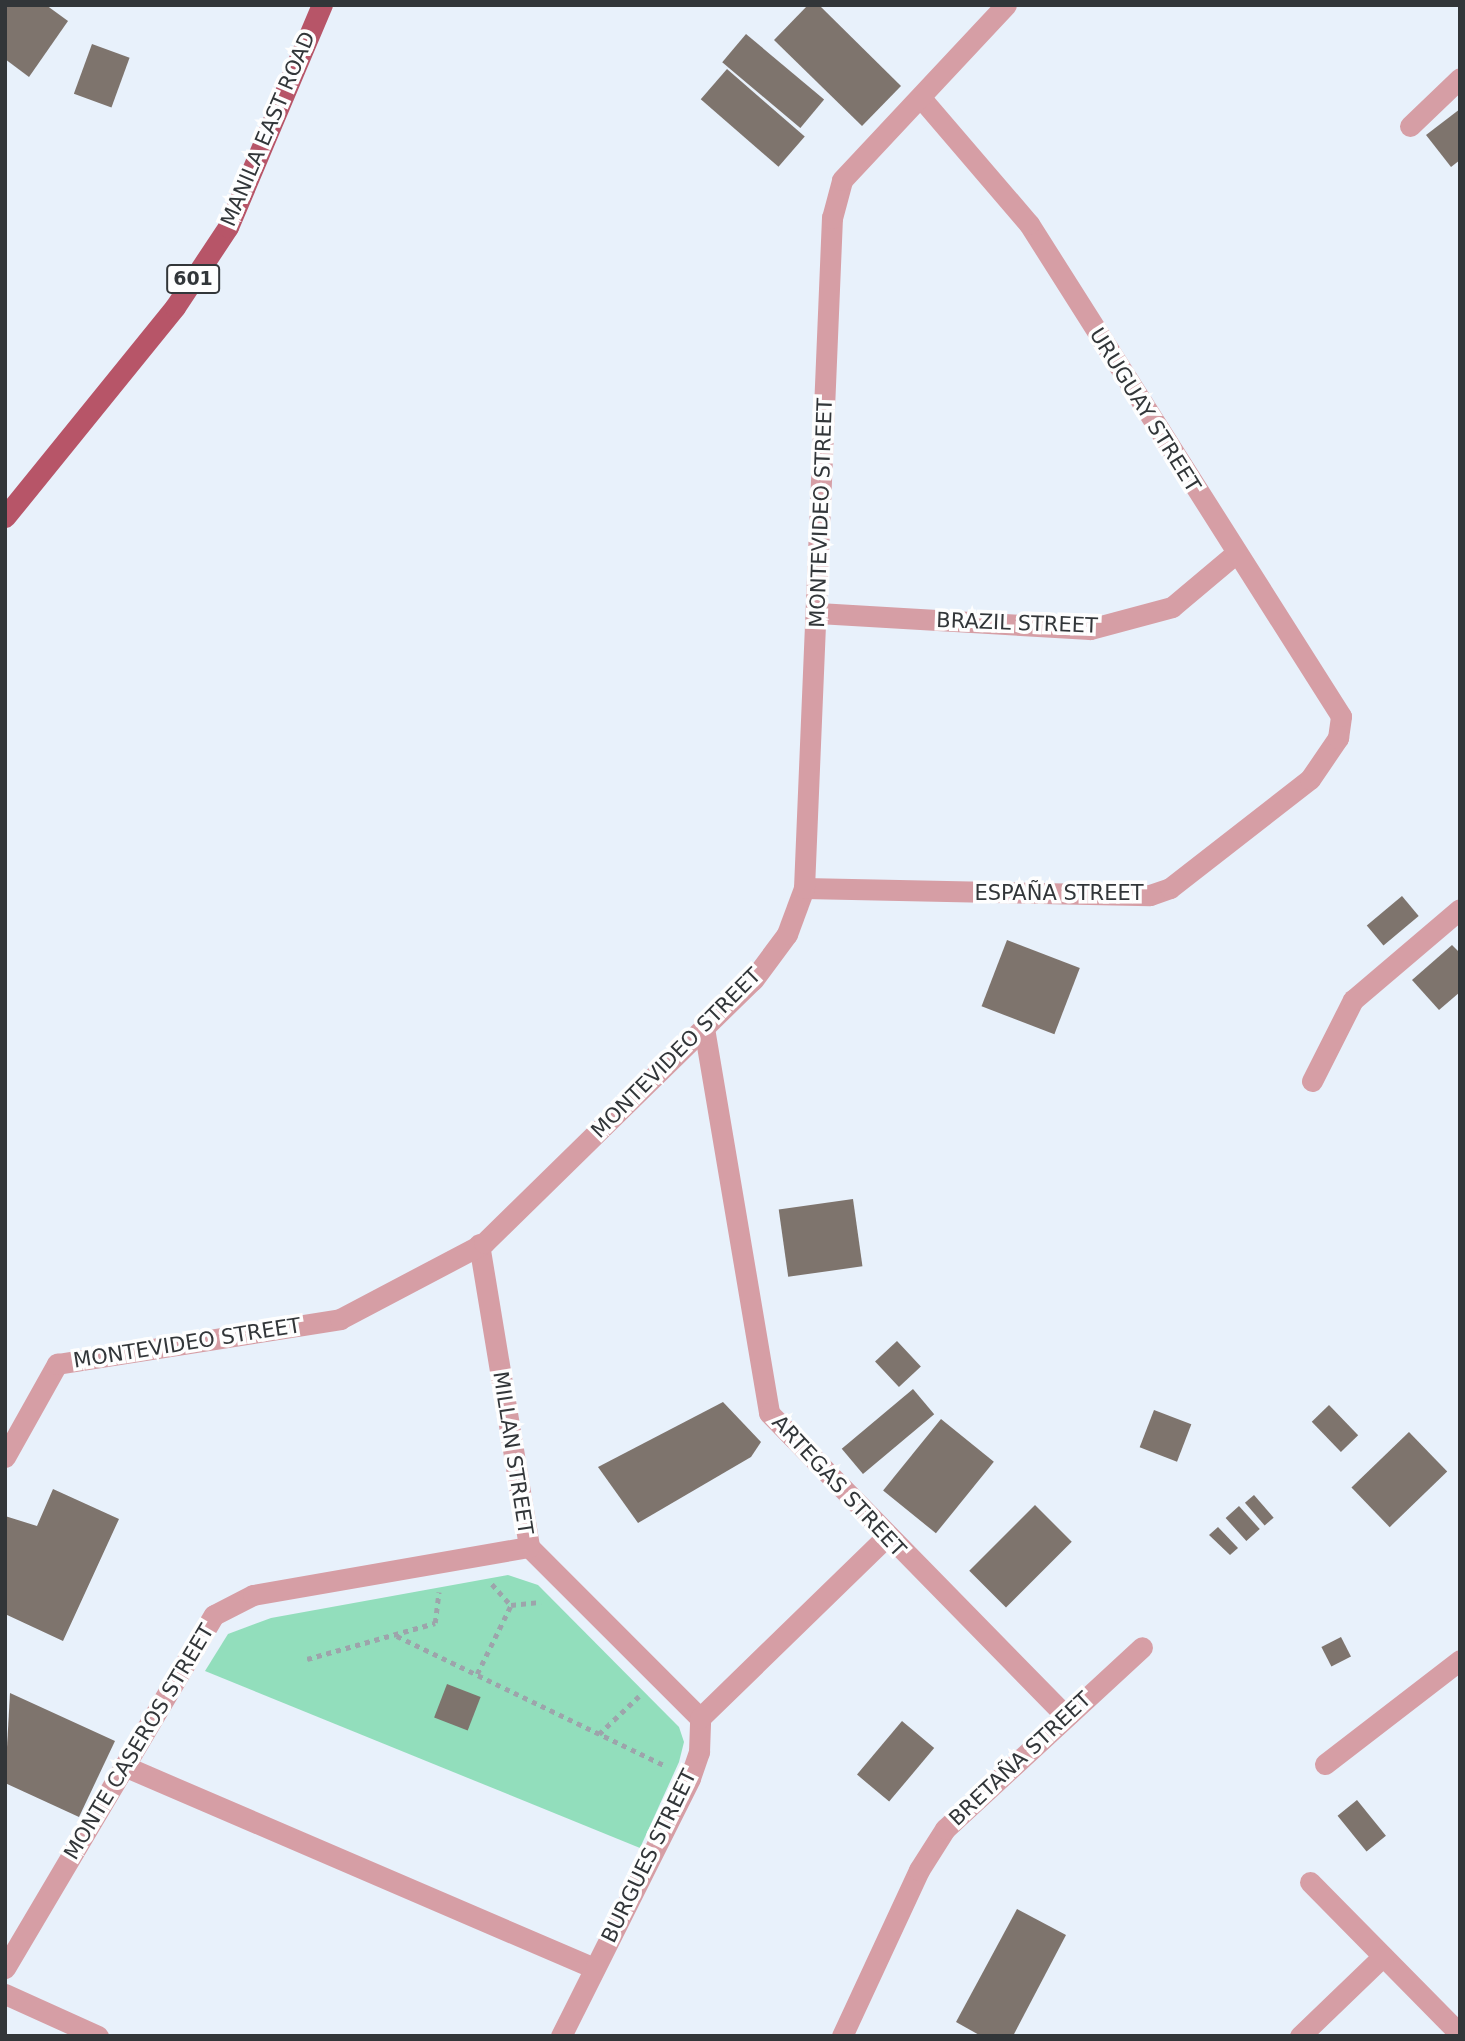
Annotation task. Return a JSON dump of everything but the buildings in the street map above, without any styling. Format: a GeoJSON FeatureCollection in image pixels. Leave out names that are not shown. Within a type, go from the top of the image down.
{"type":"FeatureCollection","features":[{"type":"Feature","properties":{"kind":"main road","name":"MANILA EAST ROAD"},"geometry":{"type":"LineString","coordinates":[[5,517],[175,306],[228,227],[322,5]]}},
{"type":"Feature","properties":{"kind":"street","name":"MONTEVIDEO STREET"},"geometry":{"type":"LineString","coordinates":[[5,1457],[57,1364],[340,1318],[479,1244],[753,980],[787,934],[804,888],[818,613],[832,218],[842,180],[1006,5]]}},
{"type":"Feature","properties":{"kind":"street"},"geometry":{"type":"LineString","coordinates":[[1410,126],[1460,78]]}},
{"type":"Feature","properties":{"kind":"street","name":"URUGUAY STREET"},"geometry":{"type":"LineString","coordinates":[[920,99],[1029,224],[1235,554],[1341,716],[1338,738]]}},
{"type":"Feature","properties":{"kind":"street","name":"BRAZIL STREET"},"geometry":{"type":"LineString","coordinates":[[818,613],[1090,629],[1132,623],[1172,607],[1235,554]]}},
{"type":"Feature","properties":{"kind":"street","name":"ESPAÑA STREET"},"geometry":{"type":"LineString","coordinates":[[804,888],[1150,895],[1170,888],[1310,779],[1338,738]]}},
{"type":"Feature","properties":{"kind":"street"},"geometry":{"type":"LineString","coordinates":[[1312,1081],[1353,1000],[1460,909]]}},
{"type":"Feature","properties":{"kind":"street","name":"ARTEGAS STREET"},"geometry":{"type":"LineString","coordinates":[[704,1028],[769,1413],[886,1537],[1066,1716]]}},
{"type":"Feature","properties":{"kind":"street","name":"MILLAN STREET"},"geometry":{"type":"LineString","coordinates":[[479,1244],[529,1547],[566,1587],[700,1718]]}},
{"type":"Feature","properties":{"kind":"street"},"geometry":{"type":"LineString","coordinates":[[700,1718],[886,1537]]}},
{"type":"Feature","properties":{"kind":"street","name":"MONTE CASEROS STREET"},"geometry":{"type":"LineString","coordinates":[[5,1968],[214,1615],[253,1595],[529,1547]]}},
{"type":"Feature","properties":{"kind":"street","name":"BRETAÑA STREET"},"geometry":{"type":"LineString","coordinates":[[842,2036],[919,1870],[945,1829],[1142,1647]]}},
{"type":"Feature","properties":{"kind":"street"},"geometry":{"type":"LineString","coordinates":[[1325,1764],[1460,1660]]}},
{"type":"Feature","properties":{"kind":"street","name":"BURGUES STREET"},"geometry":{"type":"LineString","coordinates":[[561,2036],[690,1778],[700,1718]]}},
{"type":"Feature","properties":{"kind":"street"},"geometry":{"type":"LineString","coordinates":[[124,1766],[594,1968]]}},
{"type":"Feature","properties":{"kind":"street"},"geometry":{"type":"LineString","coordinates":[[1310,1882],[1460,2034]]}},
{"type":"Feature","properties":{"kind":"street"},"geometry":{"type":"LineString","coordinates":[[1300,2036],[1383,1956]]}},
{"type":"Feature","properties":{"kind":"street"},"geometry":{"type":"LineString","coordinates":[[5,1994],[98,2036]]}},
{"type":"Feature","properties":{"kind":"path"},"geometry":{"type":"LineString","coordinates":[[482,1555],[495,1594],[511,1605],[534,1606],[566,1587]]}},
{"type":"Feature","properties":{"kind":"path"},"geometry":{"type":"LineString","coordinates":[[307,1659],[397,1636],[440,1619],[437,1563]]}},
{"type":"Feature","properties":{"kind":"path"},"geometry":{"type":"LineString","coordinates":[[477,1674],[511,1605]]}},
{"type":"Feature","properties":{"kind":"path"},"geometry":{"type":"LineString","coordinates":[[397,1636],[690,1778]]}},
{"type":"Feature","properties":{"kind":"path"},"geometry":{"type":"LineString","coordinates":[[599,1734],[658,1679]]}},
{"type":"Feature","properties":{"kind":"green space"},"geometry":{"type":"Polygon","coordinates":[[[508,1575],[538,1585],[679,1727],[684,1742],[679,1762],[640,1848],[205,1671],[228,1634],[271,1618],[508,1575]]]}}]}
